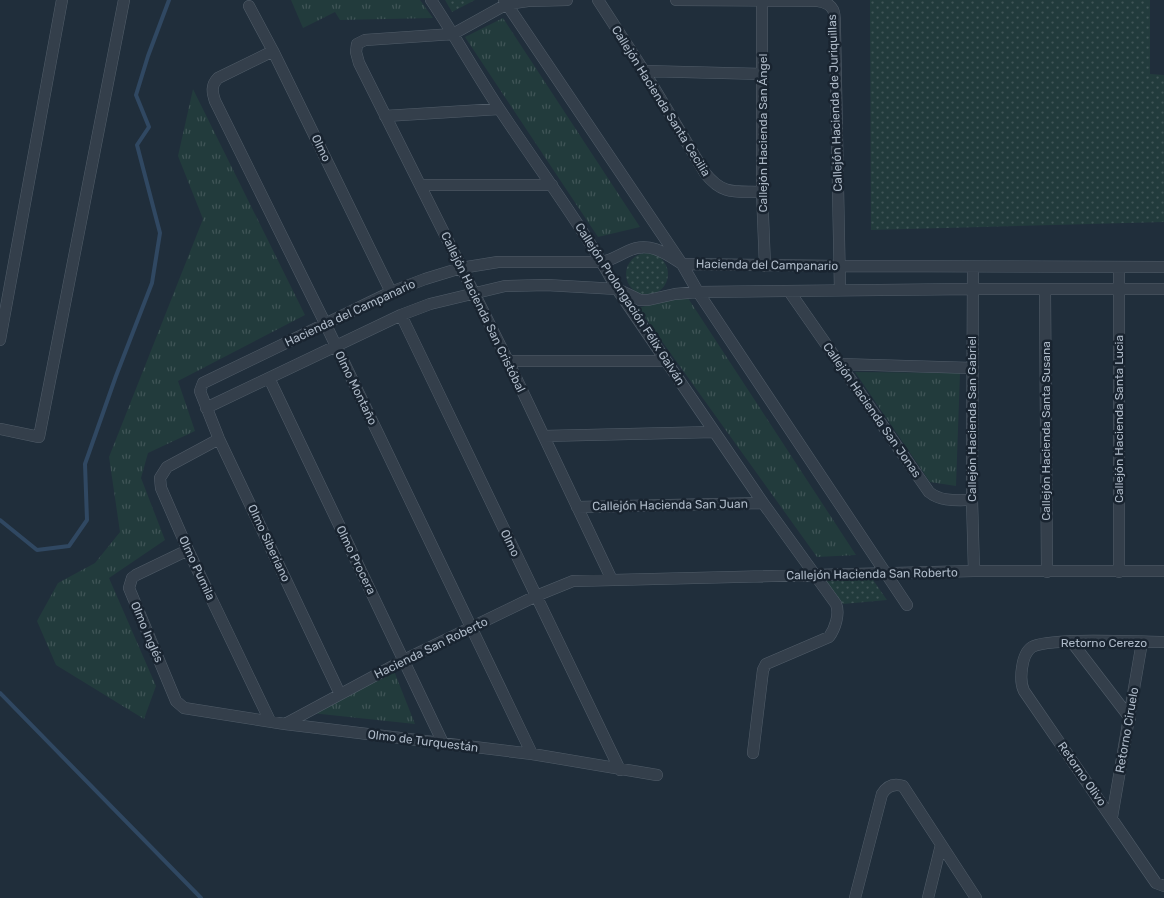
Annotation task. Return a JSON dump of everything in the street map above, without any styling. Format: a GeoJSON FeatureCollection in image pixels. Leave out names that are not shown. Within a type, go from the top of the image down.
{"type":"FeatureCollection","features":[{"type":"Feature","properties":{"kind":"street"},"geometry":{"type":"LineString","coordinates":[[0,340],[62,0]]}},
{"type":"Feature","properties":{"kind":"street"},"geometry":{"type":"LineString","coordinates":[[0,429],[39,437],[124,0]]}},
{"type":"Feature","properties":{"kind":"street","name":"Callejón Prolongación Félix Galván"},"geometry":{"type":"LineString","coordinates":[[431,0],[499,109],[552,185],[602,262],[617,289],[763,503],[836,604],[838,609],[833,632],[828,637],[766,664],[763,670],[752,753]]}},
{"type":"Feature","properties":{"kind":"street"},"geometry":{"type":"LineString","coordinates":[[453,34],[506,2],[567,0]]}},
{"type":"Feature","properties":{"kind":"street","name":"Callejón Hacienda Santa Cecilia"},"geometry":{"type":"LineString","coordinates":[[598,0],[713,183],[727,191],[762,192]]}},
{"type":"Feature","properties":{"kind":"street","name":"Callejón Hacienda de Juriquillas"},"geometry":{"type":"LineString","coordinates":[[676,0],[818,1],[829,4],[834,12],[840,290]]}},
{"type":"Feature","properties":{"kind":"street","name":"Callejón Hacienda San Ángel"},"geometry":{"type":"LineString","coordinates":[[762,0],[762,192],[765,266]]}},
{"type":"Feature","properties":{"kind":"street"},"geometry":{"type":"LineString","coordinates":[[506,2],[907,605]]}},
{"type":"Feature","properties":{"kind":"street","name":"Olmo"},"geometry":{"type":"LineString","coordinates":[[249,6],[391,292]]}},
{"type":"Feature","properties":{"kind":"street","name":"Callejón Hacienda San Cristóbal"},"geometry":{"type":"LineString","coordinates":[[453,34],[371,40],[357,44],[357,58],[508,361],[612,580]]}},
{"type":"Feature","properties":{"kind":"street","name":"Olmo Montaño"},"geometry":{"type":"LineString","coordinates":[[273,51],[218,78],[213,85],[213,95],[532,754]]}},
{"type":"Feature","properties":{"kind":"street"},"geometry":{"type":"LineString","coordinates":[[644,71],[762,74]]}},
{"type":"Feature","properties":{"kind":"street"},"geometry":{"type":"LineString","coordinates":[[385,116],[499,109]]}},
{"type":"Feature","properties":{"kind":"street"},"geometry":{"type":"LineString","coordinates":[[420,185],[552,185]]}},
{"type":"Feature","properties":{"kind":"street","name":"Hacienda del Campanario"},"geometry":{"type":"LineString","coordinates":[[200,391],[202,383],[391,292],[425,278],[462,268],[498,262],[602,262],[612,260],[637,248],[645,247],[662,251],[682,264],[1164,267]]}},
{"type":"Feature","properties":{"kind":"street","name":"Callejón Hacienda Santa Lucia"},"geometry":{"type":"LineString","coordinates":[[1119,266],[1119,572]]}},
{"type":"Feature","properties":{"kind":"street","name":"Callejón Hacienda San Gabriel"},"geometry":{"type":"LineString","coordinates":[[973,267],[972,500],[974,571]]}},
{"type":"Feature","properties":{"kind":"street","name":"Hacienda del Campanario"},"geometry":{"type":"LineString","coordinates":[[206,408],[402,315],[430,304],[473,292],[515,285],[617,289],[640,300],[698,292],[1164,289]]}},
{"type":"Feature","properties":{"kind":"street","name":"Callejón Hacienda Santa Susana"},"geometry":{"type":"LineString","coordinates":[[1045,289],[1047,572]]}},
{"type":"Feature","properties":{"kind":"street","name":"Callejón Hacienda San Jonas"},"geometry":{"type":"LineString","coordinates":[[789,291],[929,492],[934,496],[945,499],[972,500]]}},
{"type":"Feature","properties":{"kind":"street","name":"Olmo"},"geometry":{"type":"LineString","coordinates":[[402,315],[620,770]]}},
{"type":"Feature","properties":{"kind":"street"},"geometry":{"type":"LineString","coordinates":[[508,361],[666,360]]}},
{"type":"Feature","properties":{"kind":"street"},"geometry":{"type":"LineString","coordinates":[[839,364],[972,368]]}},
{"type":"Feature","properties":{"kind":"street","name":"Olmo Procera"},"geometry":{"type":"LineString","coordinates":[[269,378],[443,743]]}},
{"type":"Feature","properties":{"kind":"street","name":"Olmo Siberiano"},"geometry":{"type":"LineString","coordinates":[[200,391],[219,439],[340,694]]}},
{"type":"Feature","properties":{"kind":"street"},"geometry":{"type":"LineString","coordinates":[[544,436],[714,432]]}},
{"type":"Feature","properties":{"kind":"street","name":"Olmo Pumila"},"geometry":{"type":"LineString","coordinates":[[219,439],[167,467],[160,478],[161,488],[188,550],[270,722]]}},
{"type":"Feature","properties":{"kind":"street","name":"Callejón Hacienda San Juan"},"geometry":{"type":"LineString","coordinates":[[577,507],[763,503]]}},
{"type":"Feature","properties":{"kind":"street","name":"Olmo Inglés"},"geometry":{"type":"LineString","coordinates":[[188,550],[136,575],[132,578],[129,588],[176,701],[188,710]]}},
{"type":"Feature","properties":{"kind":"street","name":"Callejón Hacienda San Roberto"},"geometry":{"type":"LineString","coordinates":[[580,580],[888,575],[974,571],[1164,571]]}},
{"type":"Feature","properties":{"kind":"street","name":"Hacienda San Roberto"},"geometry":{"type":"LineString","coordinates":[[285,724],[404,660],[536,596],[580,580]]}},
{"type":"Feature","properties":{"kind":"street"},"geometry":{"type":"LineString","coordinates":[[1070,641],[1130,718]]}},
{"type":"Feature","properties":{"kind":"street","name":"Retorno Cerezo"},"geometry":{"type":"LineString","coordinates":[[1024,662],[1032,647],[1070,641],[1164,642]]}},
{"type":"Feature","properties":{"kind":"street","name":"Retorno Ciruelo"},"geometry":{"type":"LineString","coordinates":[[1112,817],[1142,642]]}},
{"type":"Feature","properties":{"kind":"street","name":"Retorno Olivo"},"geometry":{"type":"LineString","coordinates":[[1024,662],[1021,680],[1024,691],[1160,885]]}},
{"type":"Feature","properties":{"kind":"street","name":"Olmo de Turquestán"},"geometry":{"type":"LineString","coordinates":[[188,710],[285,724],[532,754],[657,775]]}},
{"type":"Feature","properties":{"kind":"street"},"geometry":{"type":"LineString","coordinates":[[855,898],[882,794],[890,786],[897,784],[903,786],[976,898]]}},
{"type":"Feature","properties":{"kind":"street"},"geometry":{"type":"LineString","coordinates":[[928,898],[941,845]]}},
{"type":"Feature","properties":{"kind":"green space"},"geometry":{"type":"Polygon","coordinates":[[[291,0],[420,0],[433,18],[340,20],[335,12],[303,28],[291,0]]]}},
{"type":"Feature","properties":{"kind":"green space"},"geometry":{"type":"Polygon","coordinates":[[[445,0],[475,0],[452,12],[445,0]]]}},
{"type":"Feature","properties":{"kind":"green space"},"geometry":{"type":"Polygon","coordinates":[[[870,0],[1150,0],[1150,74],[1164,75],[1164,222],[871,230],[870,0]]]}},
{"type":"Feature","properties":{"kind":"green space"},"geometry":{"type":"Polygon","coordinates":[[[503,18],[640,227],[598,237],[465,37],[503,18]]]}},
{"type":"Feature","properties":{"kind":"green space"},"geometry":{"type":"Polygon","coordinates":[[[193,89],[305,315],[178,381],[195,431],[148,453],[141,478],[165,540],[109,578],[156,686],[144,719],[56,665],[37,621],[58,583],[95,563],[120,532],[109,457],[203,219],[178,156],[193,89]]]}},
{"type":"Feature","properties":{"kind":"green space"},"geometry":{"type":"Polygon","coordinates":[[[647,253],[662,259],[668,274],[662,289],[647,295],[632,289],[626,274],[632,259],[647,253]]]}},
{"type":"Feature","properties":{"kind":"green space"},"geometry":{"type":"Polygon","coordinates":[[[686,295],[856,555],[817,557],[638,308],[686,295]]]}},
{"type":"Feature","properties":{"kind":"green space"},"geometry":{"type":"Polygon","coordinates":[[[855,372],[960,373],[956,486],[930,482],[855,372]]]}},
{"type":"Feature","properties":{"kind":"green space"},"geometry":{"type":"Polygon","coordinates":[[[873,580],[887,600],[843,604],[826,581],[873,580]]]}},
{"type":"Feature","properties":{"kind":"green space"},"geometry":{"type":"Polygon","coordinates":[[[394,671],[415,724],[302,712],[394,671]]]}},
{"type":"Feature","properties":{"kind":"waterway"},"geometry":{"type":"LineString","coordinates":[[0,520],[37,550],[69,546],[87,520],[85,464],[152,283],[160,233],[137,145],[149,127],[136,95],[169,0]]}},
{"type":"Feature","properties":{"kind":"waterway"},"geometry":{"type":"LineString","coordinates":[[0,693],[201,898]]}}]}
